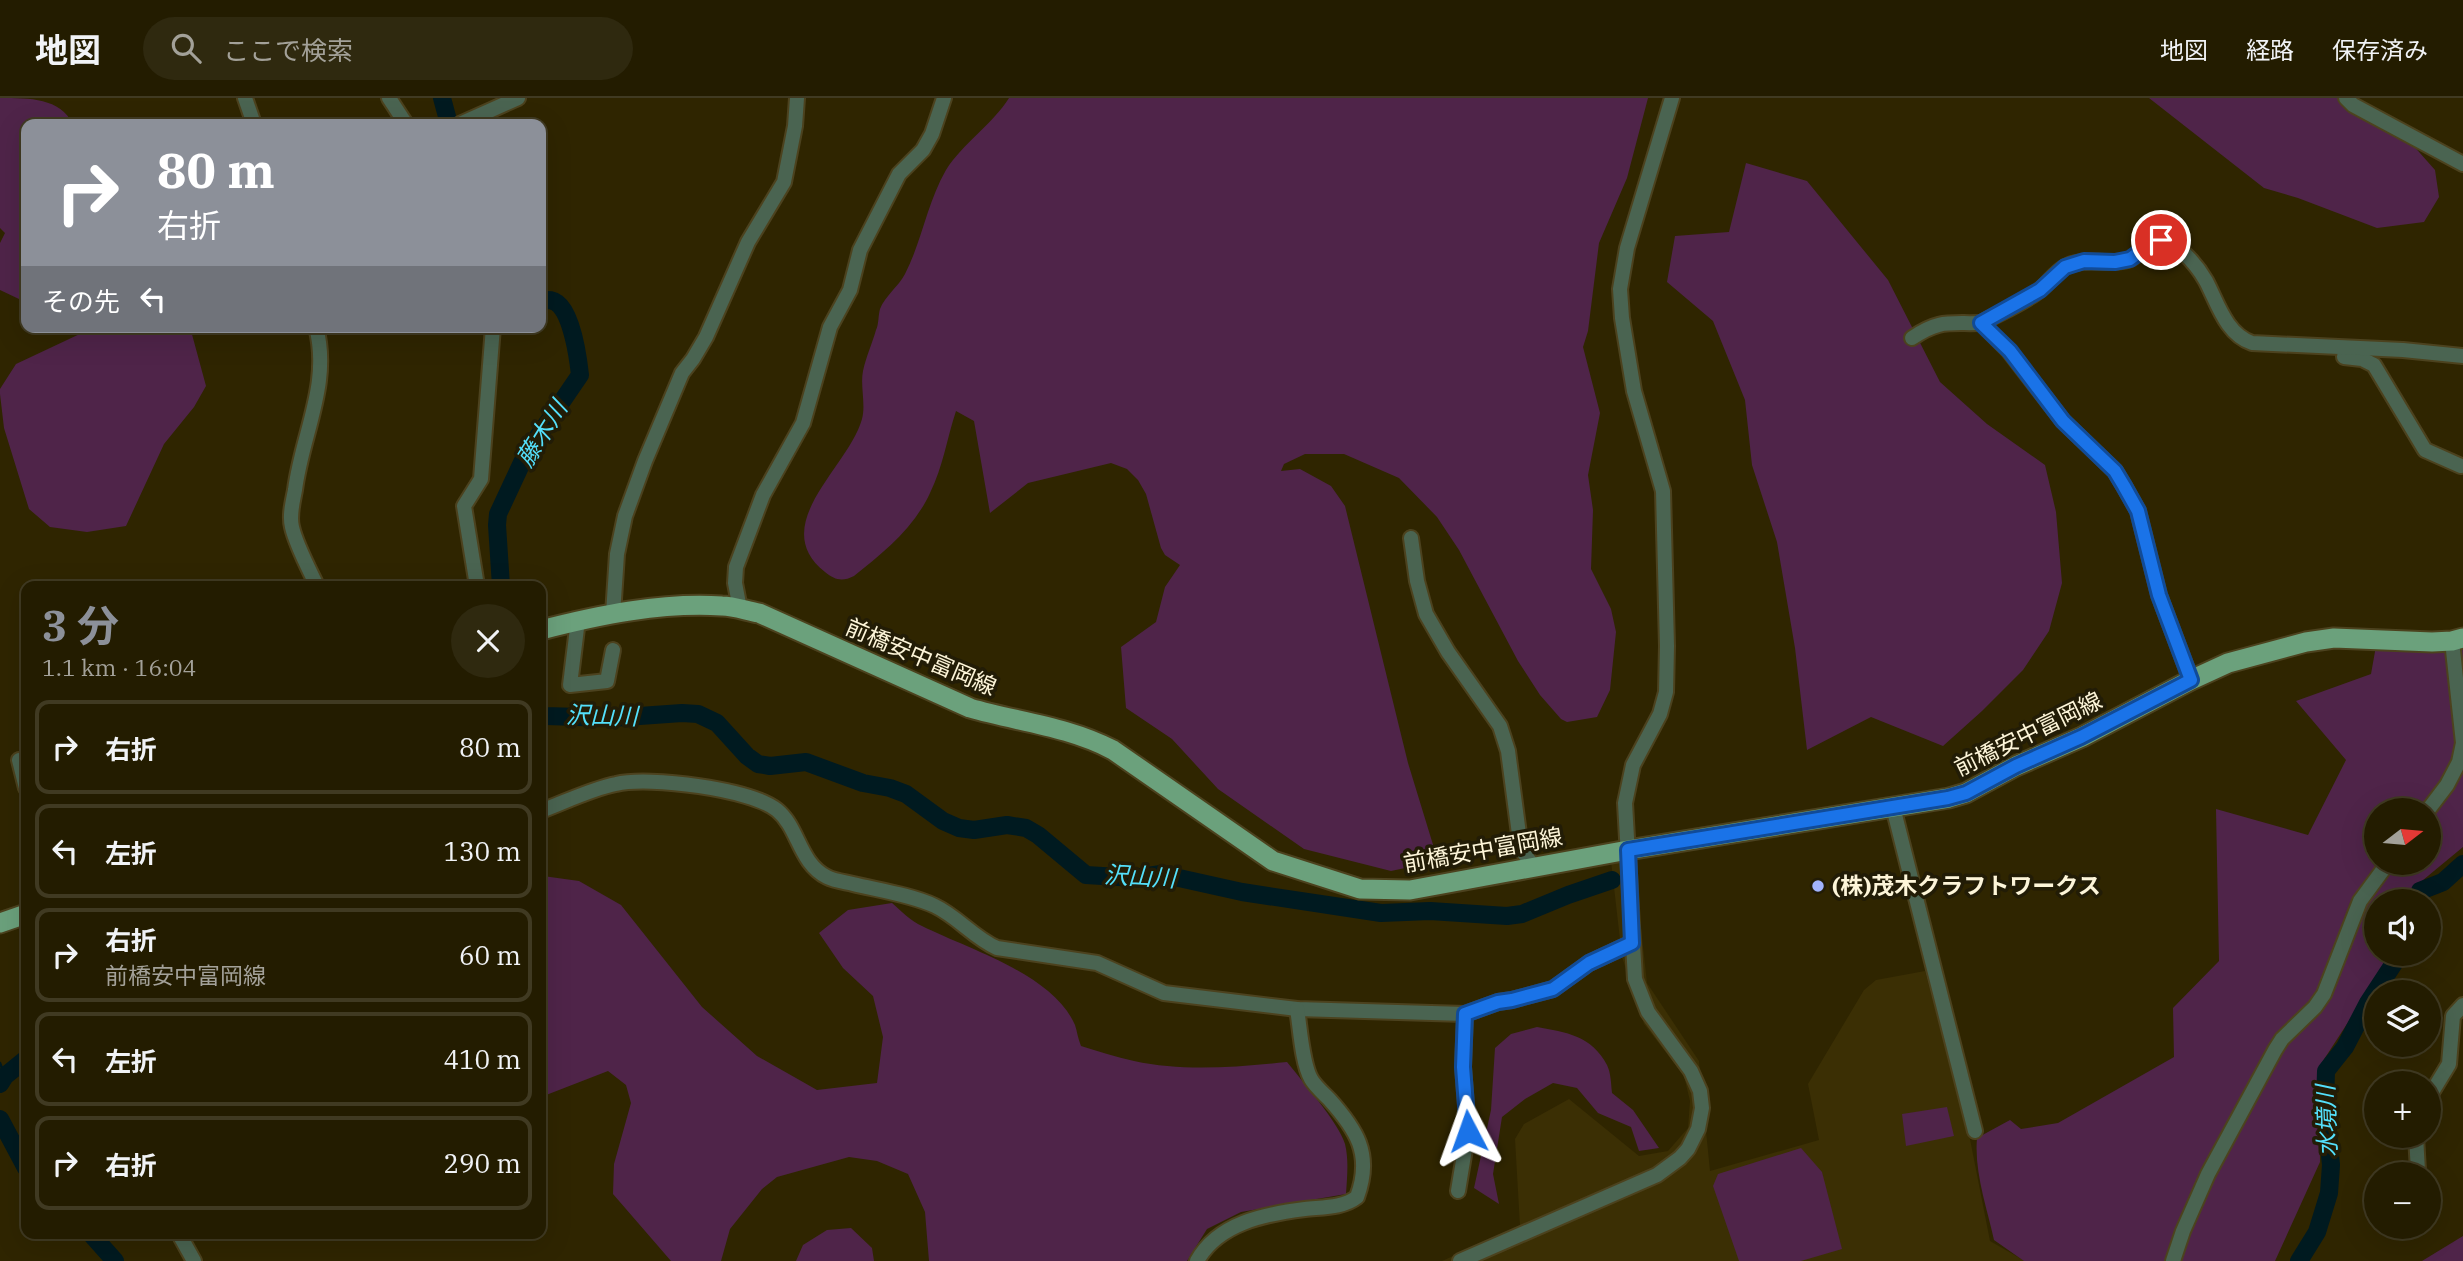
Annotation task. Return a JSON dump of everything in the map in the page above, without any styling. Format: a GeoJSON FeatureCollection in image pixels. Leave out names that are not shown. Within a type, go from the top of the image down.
{"type":"FeatureCollection","features":[{"type":"Feature","properties":{"kind":"main road","name":"前橋安中富岡線"},"geometry":{"type":"LineString","coordinates":[[546,629],[613,614],[687,606],[724,606],[759,614],[970,708],[1058,727],[1088,737],[1113,750],[1273,861],[1360,890],[1410,890],[1628,850],[1931,802],[1966,793],[2228,663],[2306,642],[2334,638],[2432,642],[2458,639]]}},
{"type":"Feature","properties":{"kind":"main road"},"geometry":{"type":"LineString","coordinates":[[0,923],[21,916]]}},
{"type":"Feature","properties":{"kind":"street"},"geometry":{"type":"LineString","coordinates":[[245,98],[252,119]]}},
{"type":"Feature","properties":{"kind":"street"},"geometry":{"type":"LineString","coordinates":[[389,98],[403,119]]}},
{"type":"Feature","properties":{"kind":"street"},"geometry":{"type":"LineString","coordinates":[[468,119],[491,104],[518,98]]}},
{"type":"Feature","properties":{"kind":"street"},"geometry":{"type":"LineString","coordinates":[[613,614],[617,554],[625,516],[682,373],[694,359],[706,337],[748,242],[784,182],[795,126],[797,98]]}},
{"type":"Feature","properties":{"kind":"street"},"geometry":{"type":"LineString","coordinates":[[740,609],[735,583],[736,566],[763,495],[803,423],[830,327],[850,290],[860,250],[899,174],[923,150],[932,134],[944,98]]}},
{"type":"Feature","properties":{"kind":"street"},"geometry":{"type":"LineString","coordinates":[[1460,1261],[1657,1175],[1688,1149],[1698,1129],[1702,1108],[1700,1091],[1690,1071],[1648,1012],[1635,979],[1625,803],[1633,765],[1660,713],[1666,692],[1667,646],[1663,491],[1634,391],[1620,289],[1627,248],[1672,98]]}},
{"type":"Feature","properties":{"kind":"street"},"geometry":{"type":"LineString","coordinates":[[2346,98],[2353,105],[2463,164]]}},
{"type":"Feature","properties":{"kind":"street"},"geometry":{"type":"LineString","coordinates":[[1912,338],[1927,328],[1946,322],[1981,323],[2040,290],[2065,267],[2084,261],[2115,262],[2130,259],[2153,242],[2161,240],[2173,245],[2195,264],[2229,326],[2241,339],[2252,343],[2403,350],[2463,356]]}},
{"type":"Feature","properties":{"kind":"street"},"geometry":{"type":"LineString","coordinates":[[1981,323],[2010,351],[2063,421],[2115,471],[2124,486],[2138,511],[2159,595],[2191,680]]}},
{"type":"Feature","properties":{"kind":"street"},"geometry":{"type":"LineString","coordinates":[[315,581],[291,520],[297,470],[320,384],[322,360],[317,333]]}},
{"type":"Feature","properties":{"kind":"street"},"geometry":{"type":"LineString","coordinates":[[476,581],[464,506],[481,479],[493,333]]}},
{"type":"Feature","properties":{"kind":"street"},"geometry":{"type":"LineString","coordinates":[[2334,348],[2337,356],[2362,359],[2374,365],[2425,450],[2461,466]]}},
{"type":"Feature","properties":{"kind":"street"},"geometry":{"type":"LineString","coordinates":[[1411,538],[1417,581],[1426,614],[1448,652],[1500,726],[1508,751],[1521,849],[1534,867]]}},
{"type":"Feature","properties":{"kind":"street"},"geometry":{"type":"LineString","coordinates":[[578,620],[570,685],[607,681],[613,650]]}},
{"type":"Feature","properties":{"kind":"street"},"geometry":{"type":"LineString","coordinates":[[2437,798],[2459,762],[2463,743],[2458,639]]}},
{"type":"Feature","properties":{"kind":"street"},"geometry":{"type":"LineString","coordinates":[[19,760],[21,768]]}},
{"type":"Feature","properties":{"kind":"street"},"geometry":{"type":"LineString","coordinates":[[546,809],[616,784],[642,781],[670,782],[744,796],[779,811],[787,821],[802,853],[827,877],[934,906],[954,918],[984,943],[997,948],[1097,963],[1164,993],[1297,1009],[1465,1014],[1498,1002],[1553,989],[1589,963],[1632,943]]}},
{"type":"Feature","properties":{"kind":"street"},"geometry":{"type":"LineString","coordinates":[[1893,807],[1975,1131]]}},
{"type":"Feature","properties":{"kind":"street"},"geometry":{"type":"LineString","coordinates":[[2173,1261],[2183,1231],[2220,1150],[2282,1039],[2315,1007],[2324,994],[2360,901],[2379,875]]}},
{"type":"Feature","properties":{"kind":"street"},"geometry":{"type":"LineString","coordinates":[[2441,1077],[2449,1064],[2453,1016],[2463,1005]]}},
{"type":"Feature","properties":{"kind":"street"},"geometry":{"type":"LineString","coordinates":[[1197,1261],[1204,1249],[1238,1224],[1279,1213],[1334,1206],[1357,1197],[1363,1153],[1360,1140],[1348,1119],[1311,1079],[1297,1009]]}},
{"type":"Feature","properties":{"kind":"street"},"geometry":{"type":"LineString","coordinates":[[1458,1191],[1468,1131],[1463,1067],[1465,1014]]}},
{"type":"Feature","properties":{"kind":"street"},"geometry":{"type":"LineString","coordinates":[[182,1239],[194,1261]]}},
{"type":"Feature","properties":{"kind":"shaded area"},"geometry":{"type":"Polygon","coordinates":[[[0,98],[33,99],[52,104],[70,119],[21,119],[21,299],[0,290],[0,243],[5,233],[0,228],[0,98]]]}},
{"type":"Feature","properties":{"kind":"shaded area"},"geometry":{"type":"Polygon","coordinates":[[[1009,98],[1648,98],[1627,178],[1599,243],[1588,331],[1583,347],[1600,413],[1588,475],[1593,510],[1591,569],[1611,609],[1616,632],[1610,690],[1597,717],[1567,722],[1561,719],[1540,695],[1518,661],[1459,550],[1437,517],[1399,478],[1344,454],[1305,454],[1284,464],[1281,471],[1300,469],[1331,486],[1345,506],[1408,763],[1438,861],[1391,871],[1304,849],[1218,789],[1172,739],[1126,708],[1121,647],[1156,622],[1165,587],[1180,565],[1165,555],[1161,548],[1146,494],[1138,480],[1127,469],[1111,463],[1028,483],[990,513],[974,421],[956,411],[942,463],[930,493],[915,518],[897,539],[854,576],[846,579],[829,575],[809,554],[804,535],[807,516],[862,419],[863,371],[877,328],[880,309],[905,274],[946,170],[1009,98]]]}},
{"type":"Feature","properties":{"kind":"shaded area"},"geometry":{"type":"Polygon","coordinates":[[[2149,98],[2358,98],[2396,126],[2435,170],[2439,197],[2424,222],[2377,228],[2264,188],[2149,98]]]}},
{"type":"Feature","properties":{"kind":"shaded area"},"geometry":{"type":"Polygon","coordinates":[[[1746,163],[1807,181],[1888,280],[1940,382],[1987,424],[2045,465],[2056,512],[2062,583],[2049,631],[2023,670],[1943,746],[1871,717],[1807,750],[1795,648],[1777,542],[1752,465],[1745,400],[1713,321],[1667,282],[1675,236],[1729,232],[1746,163]]]}},
{"type":"Feature","properties":{"kind":"shaded area"},"geometry":{"type":"Polygon","coordinates":[[[82,333],[192,333],[206,386],[194,407],[164,444],[126,526],[87,532],[50,527],[29,509],[4,428],[0,389],[16,364],[82,333]]]}},
{"type":"Feature","properties":{"kind":"shaded area"},"geometry":{"type":"Polygon","coordinates":[[[2376,646],[2463,649],[2463,847],[2441,865],[2441,798],[2364,798],[2364,875],[2429,875],[2412,889],[2364,889],[2364,966],[2384,966],[2376,980],[2364,980],[2364,998],[2319,1067],[2320,1162],[2275,1261],[2024,1261],[1994,1240],[1979,1177],[1977,1138],[2010,1120],[2021,1129],[2058,1123],[2174,1057],[2173,1008],[2219,961],[2216,809],[2308,835],[2346,760],[2296,701],[2371,674],[2376,646]]]}},
{"type":"Feature","properties":{"kind":"shaded area"},"geometry":{"type":"Polygon","coordinates":[[[1611,861],[1634,865],[1647,983],[1699,1061],[1710,1171],[1819,1140],[1808,1084],[1864,990],[1876,980],[1925,971],[1969,1134],[1990,1241],[2025,1261],[1442,1261],[1520,1226],[1515,1139],[1524,1124],[1569,1099],[1639,1156],[1668,1151],[1688,1128],[1690,1101],[1684,1076],[1644,1024],[1622,957],[1611,861]]]}},
{"type":"Feature","properties":{"kind":"shaded area"},"geometry":{"type":"Polygon","coordinates":[[[546,876],[579,881],[621,905],[702,1007],[757,1056],[817,1090],[877,1083],[883,1037],[873,996],[843,968],[819,933],[848,910],[892,903],[918,924],[1007,965],[1048,991],[1064,1007],[1075,1025],[1081,1046],[1134,1061],[1172,1066],[1229,1067],[1287,1062],[1341,1135],[1347,1156],[1346,1194],[1241,1212],[1207,1229],[1187,1261],[929,1261],[925,1212],[908,1174],[877,1161],[849,1157],[777,1177],[762,1189],[730,1229],[721,1261],[671,1261],[613,1194],[614,1164],[631,1103],[626,1085],[608,1071],[546,1095],[546,876]]]}},
{"type":"Feature","properties":{"kind":"shaded area"},"geometry":{"type":"Polygon","coordinates":[[[1537,1027],[1577,1037],[1594,1048],[1608,1068],[1612,1093],[1633,1110],[1659,1148],[1639,1151],[1631,1127],[1598,1113],[1577,1088],[1553,1083],[1525,1099],[1502,1117],[1493,1174],[1499,1204],[1474,1188],[1491,1110],[1495,1048],[1511,1034],[1537,1027]]]}},
{"type":"Feature","properties":{"kind":"shaded area"},"geometry":{"type":"Polygon","coordinates":[[[1947,1107],[1954,1136],[1906,1146],[1902,1114],[1947,1107]]]}},
{"type":"Feature","properties":{"kind":"shaded area"},"geometry":{"type":"Polygon","coordinates":[[[1801,1148],[1822,1172],[1842,1249],[1801,1261],[1739,1261],[1713,1186],[1718,1174],[1801,1148]]]}},
{"type":"Feature","properties":{"kind":"shaded area"},"geometry":{"type":"Polygon","coordinates":[[[851,1228],[872,1248],[874,1261],[796,1261],[803,1245],[827,1230],[851,1228]]]}},
{"type":"Feature","properties":{"kind":"shaded area"},"geometry":{"type":"Polygon","coordinates":[[[2463,1236],[2463,1261],[2422,1261],[2463,1236]]]}},
{"type":"Feature","properties":{"kind":"waterway","name":"藤木川"},"geometry":{"type":"LineString","coordinates":[[442,98],[448,119]]}},
{"type":"Feature","properties":{"kind":"waterway","name":"藤木川"},"geometry":{"type":"LineString","coordinates":[[501,581],[498,514],[526,454],[580,375],[567,316],[555,302],[546,300]]}},
{"type":"Feature","properties":{"kind":"waterway","name":"沢山川"},"geometry":{"type":"LineString","coordinates":[[546,716],[611,718],[698,714],[717,723],[747,756],[758,764],[770,766],[806,762],[863,783],[890,788],[906,794],[943,821],[959,828],[974,830],[1007,825],[1026,828],[1086,875],[1135,878],[1161,874],[1242,892],[1381,913],[1430,911],[1507,916],[1522,914],[1612,880]]}},
{"type":"Feature","properties":{"kind":"waterway","name":"水境川"},"geometry":{"type":"LineString","coordinates":[[2425,889],[2443,882],[2463,864]]}},
{"type":"Feature","properties":{"kind":"waterway","name":"水境川"},"geometry":{"type":"LineString","coordinates":[[2299,1261],[2317,1232],[2329,1193],[2331,1165],[2325,1105],[2326,1071],[2345,1047],[2368,1003],[2392,966]]}},
{"type":"Feature","properties":{"kind":"waterway"},"geometry":{"type":"LineString","coordinates":[[0,1063],[5,1076]]}},
{"type":"Feature","properties":{"kind":"waterway","name":"藤木川"},"geometry":{"type":"LineString","coordinates":[[0,1084],[5,1076],[21,1063]]}},
{"type":"Feature","properties":{"kind":"waterway"},"geometry":{"type":"LineString","coordinates":[[0,1119],[21,1159]]}},
{"type":"Feature","properties":{"kind":"waterway"},"geometry":{"type":"LineString","coordinates":[[95,1239],[115,1261]]}},
{"type":"Feature","properties":{"kind":"place","name":"(株)茂木クラフトワークス"},"geometry":{"type":"Point","coordinates":[1818,886]}},
{"type":"Feature","properties":{"kind":"route"},"geometry":{"type":"LineString","coordinates":[[1468,1131],[1463,1067],[1465,1014],[1498,1002],[1553,989],[1589,963],[1632,943],[1628,850],[1931,802],[1966,793],[2191,680],[2159,595],[2138,511],[2124,486],[2115,471],[2063,421],[2010,351],[1981,323],[2040,290],[2065,267],[2084,261],[2115,262],[2130,259],[2153,242],[2161,240]]}}]}
